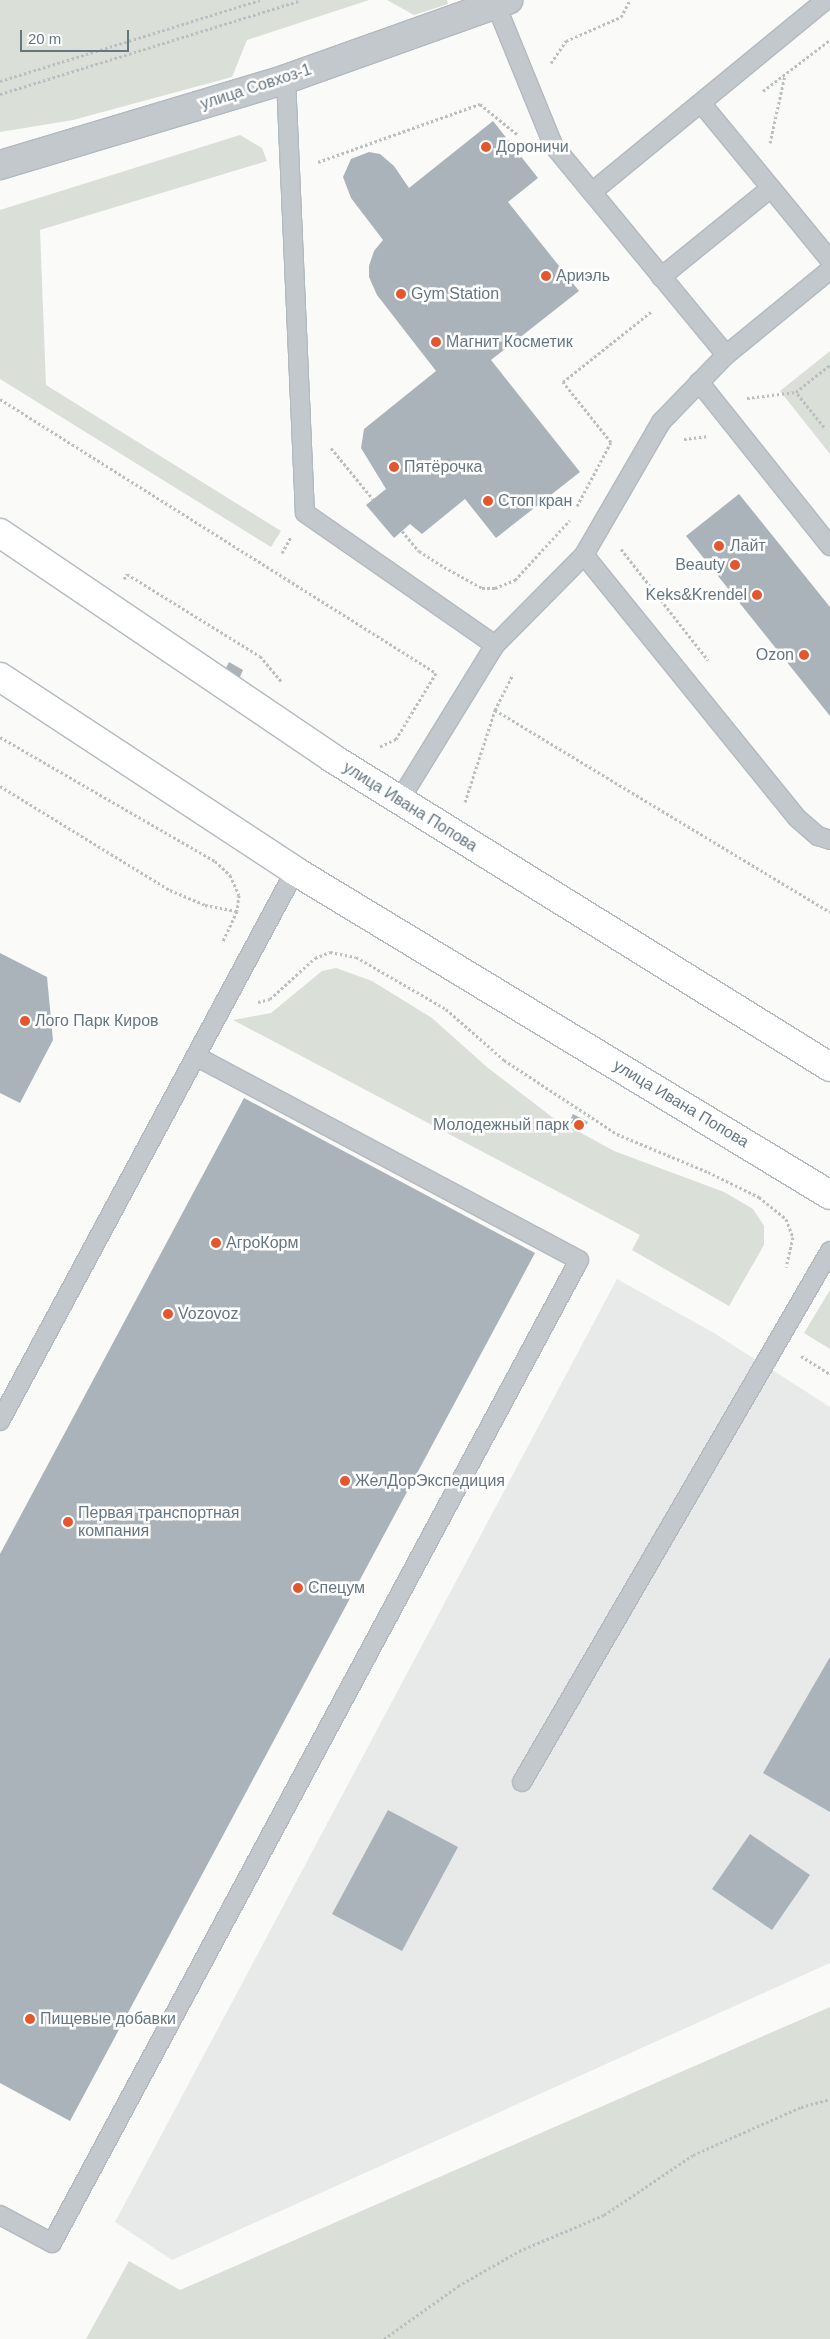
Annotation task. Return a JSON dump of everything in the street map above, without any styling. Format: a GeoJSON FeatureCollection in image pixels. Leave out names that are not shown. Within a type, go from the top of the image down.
{"type":"FeatureCollection","features":[{"type":"Feature","properties":{"kind":"main road","name":"улица Ивана Попова"},"geometry":{"type":"LineString","coordinates":[[0,533],[141,631],[399,801],[830,1067]]}},
{"type":"Feature","properties":{"kind":"main road","name":"улица Ивана Попова"},"geometry":{"type":"LineString","coordinates":[[0,677],[295,871],[830,1195]]}},
{"type":"Feature","properties":{"kind":"street","name":"улица Совхоз-1"},"geometry":{"type":"LineString","coordinates":[[0,165],[286,79],[502,3]]}},
{"type":"Feature","properties":{"kind":"lane"},"geometry":{"type":"LineString","coordinates":[[592,192],[826,0]]}},
{"type":"Feature","properties":{"kind":"lane"},"geometry":{"type":"LineString","coordinates":[[502,3],[553,145],[726,355]]}},
{"type":"Feature","properties":{"kind":"lane"},"geometry":{"type":"LineString","coordinates":[[286,79],[305,513],[495,645]]}},
{"type":"Feature","properties":{"kind":"lane"},"geometry":{"type":"LineString","coordinates":[[701,103],[830,260]]}},
{"type":"Feature","properties":{"kind":"lane"},"geometry":{"type":"LineString","coordinates":[[661,277],[771,188]]}},
{"type":"Feature","properties":{"kind":"lane"},"geometry":{"type":"LineString","coordinates":[[399,801],[495,645],[584,555],[661,422],[726,355],[830,270]]}},
{"type":"Feature","properties":{"kind":"lane"},"geometry":{"type":"LineString","coordinates":[[700,382],[830,546]]}},
{"type":"Feature","properties":{"kind":"lane"},"geometry":{"type":"LineString","coordinates":[[584,555],[797,818],[818,836],[830,840]]}},
{"type":"Feature","properties":{"kind":"lane"},"geometry":{"type":"LineString","coordinates":[[0,1421],[295,871]]}},
{"type":"Feature","properties":{"kind":"lane"},"geometry":{"type":"LineString","coordinates":[[0,2215],[52,2243],[579,1260],[196,1056]]}},
{"type":"Feature","properties":{"kind":"lane"},"geometry":{"type":"LineString","coordinates":[[522,1782],[830,1251]]}},
{"type":"Feature","properties":{"kind":"path"},"geometry":{"type":"LineString","coordinates":[[0,81],[260,0]]}},
{"type":"Feature","properties":{"kind":"path"},"geometry":{"type":"LineString","coordinates":[[0,94],[301,0]]}},
{"type":"Feature","properties":{"kind":"path"},"geometry":{"type":"LineString","coordinates":[[546,70],[566,41],[621,17],[630,0]]}},
{"type":"Feature","properties":{"kind":"path"},"geometry":{"type":"LineString","coordinates":[[762,92],[830,40]]}},
{"type":"Feature","properties":{"kind":"path"},"geometry":{"type":"LineString","coordinates":[[763,139],[769,146],[785,74]]}},
{"type":"Feature","properties":{"kind":"path"},"geometry":{"type":"LineString","coordinates":[[311,165],[480,104],[522,139]]}},
{"type":"Feature","properties":{"kind":"path"},"geometry":{"type":"LineString","coordinates":[[633,470],[563,382],[675,293]]}},
{"type":"Feature","properties":{"kind":"path"},"geometry":{"type":"LineString","coordinates":[[715,401],[796,392],[830,365]]}},
{"type":"Feature","properties":{"kind":"path"},"geometry":{"type":"LineString","coordinates":[[796,392],[824,427]]}},
{"type":"Feature","properties":{"kind":"path"},"geometry":{"type":"LineString","coordinates":[[0,399],[436,673],[396,739],[376,747]]}},
{"type":"Feature","properties":{"kind":"path"},"geometry":{"type":"LineString","coordinates":[[402,532],[419,551],[482,588],[495,588],[514,580],[570,520],[610,442]]}},
{"type":"Feature","properties":{"kind":"path"},"geometry":{"type":"LineString","coordinates":[[282,553],[296,528]]}},
{"type":"Feature","properties":{"kind":"path"},"geometry":{"type":"LineString","coordinates":[[114,578],[122,582],[127,574],[232,638],[260,656],[286,686]]}},
{"type":"Feature","properties":{"kind":"path"},"geometry":{"type":"LineString","coordinates":[[495,710],[830,912]]}},
{"type":"Feature","properties":{"kind":"path"},"geometry":{"type":"LineString","coordinates":[[0,737],[215,861],[230,875],[239,895],[237,911],[221,945]]}},
{"type":"Feature","properties":{"kind":"path"},"geometry":{"type":"LineString","coordinates":[[0,786],[170,890],[205,905],[237,911]]}},
{"type":"Feature","properties":{"kind":"path"},"geometry":{"type":"LineString","coordinates":[[219,1013],[270,999],[315,958],[330,952],[356,958],[446,1009],[504,1060],[617,1134],[708,1172],[759,1197],[786,1219],[793,1237],[781,1276]]}},
{"type":"Feature","properties":{"kind":"path"},"geometry":{"type":"LineString","coordinates":[[794,1352],[830,1374]]}},
{"type":"Feature","properties":{"kind":"path"},"geometry":{"type":"LineString","coordinates":[[384,2339],[458,2286],[519,2251],[604,2214],[693,2155],[801,2107],[830,2099]]}},
{"type":"Feature","properties":{"kind":"shaded area"},"geometry":{"type":"Polygon","coordinates":[[[0,0],[369,0],[247,40],[232,77],[73,120],[0,132],[0,0]]]}},
{"type":"Feature","properties":{"kind":"shaded area"},"geometry":{"type":"Polygon","coordinates":[[[387,0],[447,0],[448,4],[414,15],[387,0]]]}},
{"type":"Feature","properties":{"kind":"shaded area"},"geometry":{"type":"Polygon","coordinates":[[[240,135],[262,148],[267,161],[40,230],[46,385],[281,531],[271,547],[0,379],[0,210],[240,135]]]}},
{"type":"Feature","properties":{"kind":"shaded area"},"geometry":{"type":"Polygon","coordinates":[[[830,351],[830,454],[780,391],[830,351]]]}},
{"type":"Feature","properties":{"kind":"shaded area"},"geometry":{"type":"Polygon","coordinates":[[[336,968],[372,981],[432,1018],[488,1068],[552,1117],[614,1151],[724,1192],[753,1209],[764,1226],[764,1245],[729,1306],[632,1250],[640,1235],[233,1020],[271,1013],[322,971],[336,968]]]}},
{"type":"Feature","properties":{"kind":"shaded area"},"geometry":{"type":"Polygon","coordinates":[[[617,1279],[714,1333],[830,1407],[830,1963],[172,2260],[115,2222],[617,1279]]]}},
{"type":"Feature","properties":{"kind":"shaded area"},"geometry":{"type":"Polygon","coordinates":[[[830,1290],[830,1349],[804,1333],[830,1290]]]}},
{"type":"Feature","properties":{"kind":"shaded area"},"geometry":{"type":"Polygon","coordinates":[[[830,2007],[830,2339],[86,2339],[129,2261],[180,2290],[830,2007]]]}},
{"type":"Feature","properties":{"kind":"building"},"geometry":{"type":"Polygon","coordinates":[[[493,121],[538,178],[508,202],[579,291],[491,360],[580,472],[496,538],[465,499],[422,534],[410,524],[394,538],[366,505],[386,489],[361,448],[364,429],[436,371],[377,295],[369,277],[369,266],[374,251],[383,240],[351,198],[343,177],[351,159],[369,152],[380,154],[394,166],[409,188],[493,121]]]}},
{"type":"Feature","properties":{"kind":"building"},"geometry":{"type":"Polygon","coordinates":[[[739,494],[830,607],[830,716],[686,536],[739,494]]]}},
{"type":"Feature","properties":{"kind":"building"},"geometry":{"type":"Polygon","coordinates":[[[229,662],[243,670],[239,679],[225,670],[229,662]]]}},
{"type":"Feature","properties":{"kind":"building","name":"Лого Парк Киров"},"geometry":{"type":"Polygon","coordinates":[[[0,953],[47,977],[53,1040],[20,1103],[0,1093],[0,953]]]}},
{"type":"Feature","properties":{"kind":"building"},"geometry":{"type":"Polygon","coordinates":[[[244,1098],[535,1253],[70,2121],[0,2083],[0,1554],[244,1098]]]}},
{"type":"Feature","properties":{"kind":"building"},"geometry":{"type":"Polygon","coordinates":[[[573,1114],[588,1122],[583,1130],[569,1122],[573,1114]]]}},
{"type":"Feature","properties":{"kind":"building"},"geometry":{"type":"Polygon","coordinates":[[[830,1657],[830,1812],[763,1773],[830,1657]]]}},
{"type":"Feature","properties":{"kind":"building"},"geometry":{"type":"Polygon","coordinates":[[[388,1810],[458,1847],[402,1951],[332,1914],[388,1810]]]}},
{"type":"Feature","properties":{"kind":"building"},"geometry":{"type":"Polygon","coordinates":[[[750,1834],[810,1875],[772,1930],[712,1889],[750,1834]]]}},
{"type":"Feature","properties":{"kind":"place","name":"Дороничи"},"geometry":{"type":"Point","coordinates":[486,147]}},
{"type":"Feature","properties":{"kind":"place","name":"Ариэль"},"geometry":{"type":"Point","coordinates":[546,276]}},
{"type":"Feature","properties":{"kind":"place","name":"Gym Station"},"geometry":{"type":"Point","coordinates":[401,294]}},
{"type":"Feature","properties":{"kind":"place","name":"Магнит Косметик"},"geometry":{"type":"Point","coordinates":[436,342]}},
{"type":"Feature","properties":{"kind":"place","name":"Пятёрочка"},"geometry":{"type":"Point","coordinates":[394,467]}},
{"type":"Feature","properties":{"kind":"place","name":"Стоп кран"},"geometry":{"type":"Point","coordinates":[488,501]}},
{"type":"Feature","properties":{"kind":"place","name":"Лайт"},"geometry":{"type":"Point","coordinates":[719,546]}},
{"type":"Feature","properties":{"kind":"place","name":"Beauty"},"geometry":{"type":"Point","coordinates":[735,565]}},
{"type":"Feature","properties":{"kind":"place","name":"Keks&Krendel"},"geometry":{"type":"Point","coordinates":[757,595]}},
{"type":"Feature","properties":{"kind":"place","name":"Ozon"},"geometry":{"type":"Point","coordinates":[804,655]}},
{"type":"Feature","properties":{"kind":"place","name":"Лого Парк Киров"},"geometry":{"type":"Point","coordinates":[25,1021]}},
{"type":"Feature","properties":{"kind":"place","name":"Молодежный парк"},"geometry":{"type":"Point","coordinates":[579,1125]}},
{"type":"Feature","properties":{"kind":"place","name":"АгроКорм"},"geometry":{"type":"Point","coordinates":[216,1243]}},
{"type":"Feature","properties":{"kind":"place","name":"Vozovoz"},"geometry":{"type":"Point","coordinates":[168,1314]}},
{"type":"Feature","properties":{"kind":"place","name":"ЖелДорЭкспедиция"},"geometry":{"type":"Point","coordinates":[345,1481]}},
{"type":"Feature","properties":{"kind":"place","name":"Первая транспортная компания"},"geometry":{"type":"Point","coordinates":[68,1522]}},
{"type":"Feature","properties":{"kind":"place","name":"Спецум"},"geometry":{"type":"Point","coordinates":[298,1588]}},
{"type":"Feature","properties":{"kind":"place","name":"Пищевые добавки"},"geometry":{"type":"Point","coordinates":[30,2019]}}]}
